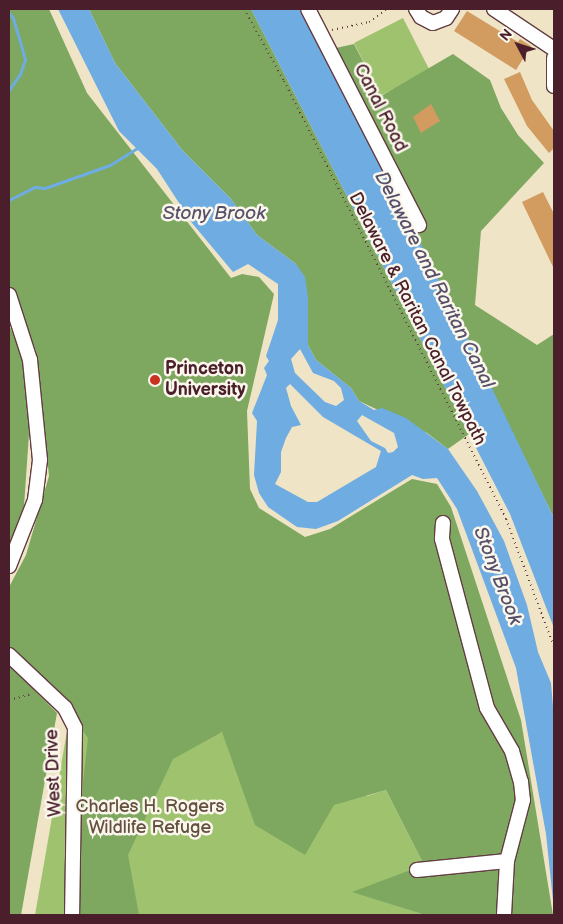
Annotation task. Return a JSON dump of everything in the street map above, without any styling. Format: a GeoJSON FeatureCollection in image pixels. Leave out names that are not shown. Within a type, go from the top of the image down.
{"type":"FeatureCollection","features":[{"type":"Feature","properties":{"kind":"street","name":"Canal Road"},"geometry":{"type":"LineString","coordinates":[[308,9],[419,225]]}},
{"type":"Feature","properties":{"kind":"street"},"geometry":{"type":"LineString","coordinates":[[416,9],[421,17],[433,22],[446,18],[452,9]]}},
{"type":"Feature","properties":{"kind":"street"},"geometry":{"type":"LineString","coordinates":[[494,9],[554,48]]}},
{"type":"Feature","properties":{"kind":"street"},"geometry":{"type":"LineString","coordinates":[[554,58],[554,86]]}},
{"type":"Feature","properties":{"kind":"street"},"geometry":{"type":"LineString","coordinates":[[9,294],[30,360],[40,460],[35,500],[9,566]]}},
{"type":"Feature","properties":{"kind":"street"},"geometry":{"type":"LineString","coordinates":[[443,523],[442,539],[487,708],[512,751],[521,782],[520,817],[507,861],[504,915]]}},
{"type":"Feature","properties":{"kind":"street","name":"West Drive"},"geometry":{"type":"LineString","coordinates":[[9,656],[42,684],[65,708],[75,728],[72,915]]}},
{"type":"Feature","properties":{"kind":"street"},"geometry":{"type":"LineString","coordinates":[[416,870],[507,861]]}},
{"type":"Feature","properties":{"kind":"path","name":"Delaware & Raritan Canal Towpath"},"geometry":{"type":"LineString","coordinates":[[244,9],[284,81],[506,519],[554,647]]}},
{"type":"Feature","properties":{"kind":"path"},"geometry":{"type":"LineString","coordinates":[[318,27],[356,27],[369,22],[386,9]]}},
{"type":"Feature","properties":{"kind":"path"},"geometry":{"type":"LineString","coordinates":[[9,706],[10,700],[24,698],[42,684]]}},
{"type":"Feature","properties":{"kind":"green space","name":"Princeton University"},"geometry":{"type":"Polygon","coordinates":[[[9,9],[49,9],[87,93],[231,278],[242,274],[259,277],[274,294],[247,411],[250,489],[259,508],[305,537],[330,529],[412,479],[437,484],[451,507],[521,720],[553,915],[425,915],[352,892],[424,865],[386,790],[334,805],[305,855],[255,825],[222,732],[173,759],[128,855],[139,915],[76,915],[77,838],[88,738],[49,686],[9,647],[9,587],[26,555],[49,476],[36,351],[9,288],[9,9]]]}},
{"type":"Feature","properties":{"kind":"green space"},"geometry":{"type":"Polygon","coordinates":[[[89,9],[251,9],[469,434],[448,449],[427,433],[359,401],[351,388],[316,360],[308,345],[307,323],[296,264],[257,235],[231,199],[183,151],[115,63],[89,9]]]}},
{"type":"Feature","properties":{"kind":"green space"},"geometry":{"type":"Polygon","coordinates":[[[403,18],[430,71],[381,96],[354,43],[403,18]]]}},
{"type":"Feature","properties":{"kind":"green space"},"geometry":{"type":"Polygon","coordinates":[[[354,44],[381,96],[453,54],[490,80],[501,108],[518,135],[544,163],[481,231],[475,305],[537,345],[554,334],[554,518],[362,125],[322,51],[354,44]]]}},
{"type":"Feature","properties":{"kind":"green space"},"geometry":{"type":"Polygon","coordinates":[[[9,325],[33,376],[24,506],[9,549],[9,325]]]}},
{"type":"Feature","properties":{"kind":"green space"},"geometry":{"type":"Polygon","coordinates":[[[9,664],[57,713],[21,915],[9,915],[9,664]]]}},
{"type":"Feature","properties":{"kind":"green space","name":"Charles H. Rogers Wildlife Refuge"},"geometry":{"type":"Polygon","coordinates":[[[71,708],[368,756],[367,796],[386,790],[424,865],[364,895],[425,915],[35,915],[71,708]]]}},
{"type":"Feature","properties":{"kind":"water","name":"Stony Brook"},"geometry":{"type":"Polygon","coordinates":[[[58,9],[89,9],[115,63],[183,151],[231,199],[257,235],[296,264],[305,277],[308,297],[308,345],[316,360],[351,388],[359,401],[374,410],[382,408],[406,418],[448,449],[477,491],[504,541],[527,605],[538,652],[551,683],[554,718],[554,910],[546,834],[516,668],[457,509],[437,478],[423,479],[412,475],[338,521],[316,529],[297,527],[268,507],[259,493],[254,475],[257,421],[252,413],[267,375],[264,368],[269,361],[266,356],[278,320],[278,284],[248,264],[233,272],[192,223],[157,169],[119,131],[58,9]],[[300,349],[291,359],[295,373],[325,402],[336,406],[344,400],[341,388],[334,381],[313,373],[300,349]],[[290,384],[286,388],[291,406],[301,425],[292,427],[286,438],[281,452],[281,472],[275,484],[308,502],[317,502],[376,467],[381,451],[323,417],[290,384]],[[362,415],[357,421],[371,441],[385,448],[388,453],[393,452],[398,447],[394,433],[362,415]]]}},
{"type":"Feature","properties":{"kind":"water","name":"Delaware and Raritan Canal"},"geometry":{"type":"Polygon","coordinates":[[[251,9],[299,9],[362,125],[479,361],[554,518],[554,628],[510,514],[251,9]]]}},
{"type":"Feature","properties":{"kind":"building"},"geometry":{"type":"Polygon","coordinates":[[[467,11],[518,42],[520,39],[531,46],[516,70],[454,31],[467,11]]]}},
{"type":"Feature","properties":{"kind":"building"},"geometry":{"type":"Polygon","coordinates":[[[520,72],[532,100],[554,131],[554,148],[549,153],[527,126],[504,79],[520,72]]]}},
{"type":"Feature","properties":{"kind":"building"},"geometry":{"type":"Polygon","coordinates":[[[431,104],[440,121],[421,133],[413,117],[431,104]]]}},
{"type":"Feature","properties":{"kind":"building"},"geometry":{"type":"Polygon","coordinates":[[[543,192],[554,214],[554,269],[522,202],[543,192]]]}},
{"type":"Feature","properties":{"kind":"waterway"},"geometry":{"type":"LineString","coordinates":[[9,13],[13,18],[25,59],[20,74],[9,90]]}},
{"type":"Feature","properties":{"kind":"waterway"},"geometry":{"type":"LineString","coordinates":[[9,200],[35,187],[45,188],[110,165],[139,147]]}},
{"type":"Feature","properties":{"kind":"place","name":"Princeton University"},"geometry":{"type":"Point","coordinates":[155,380]}}]}
